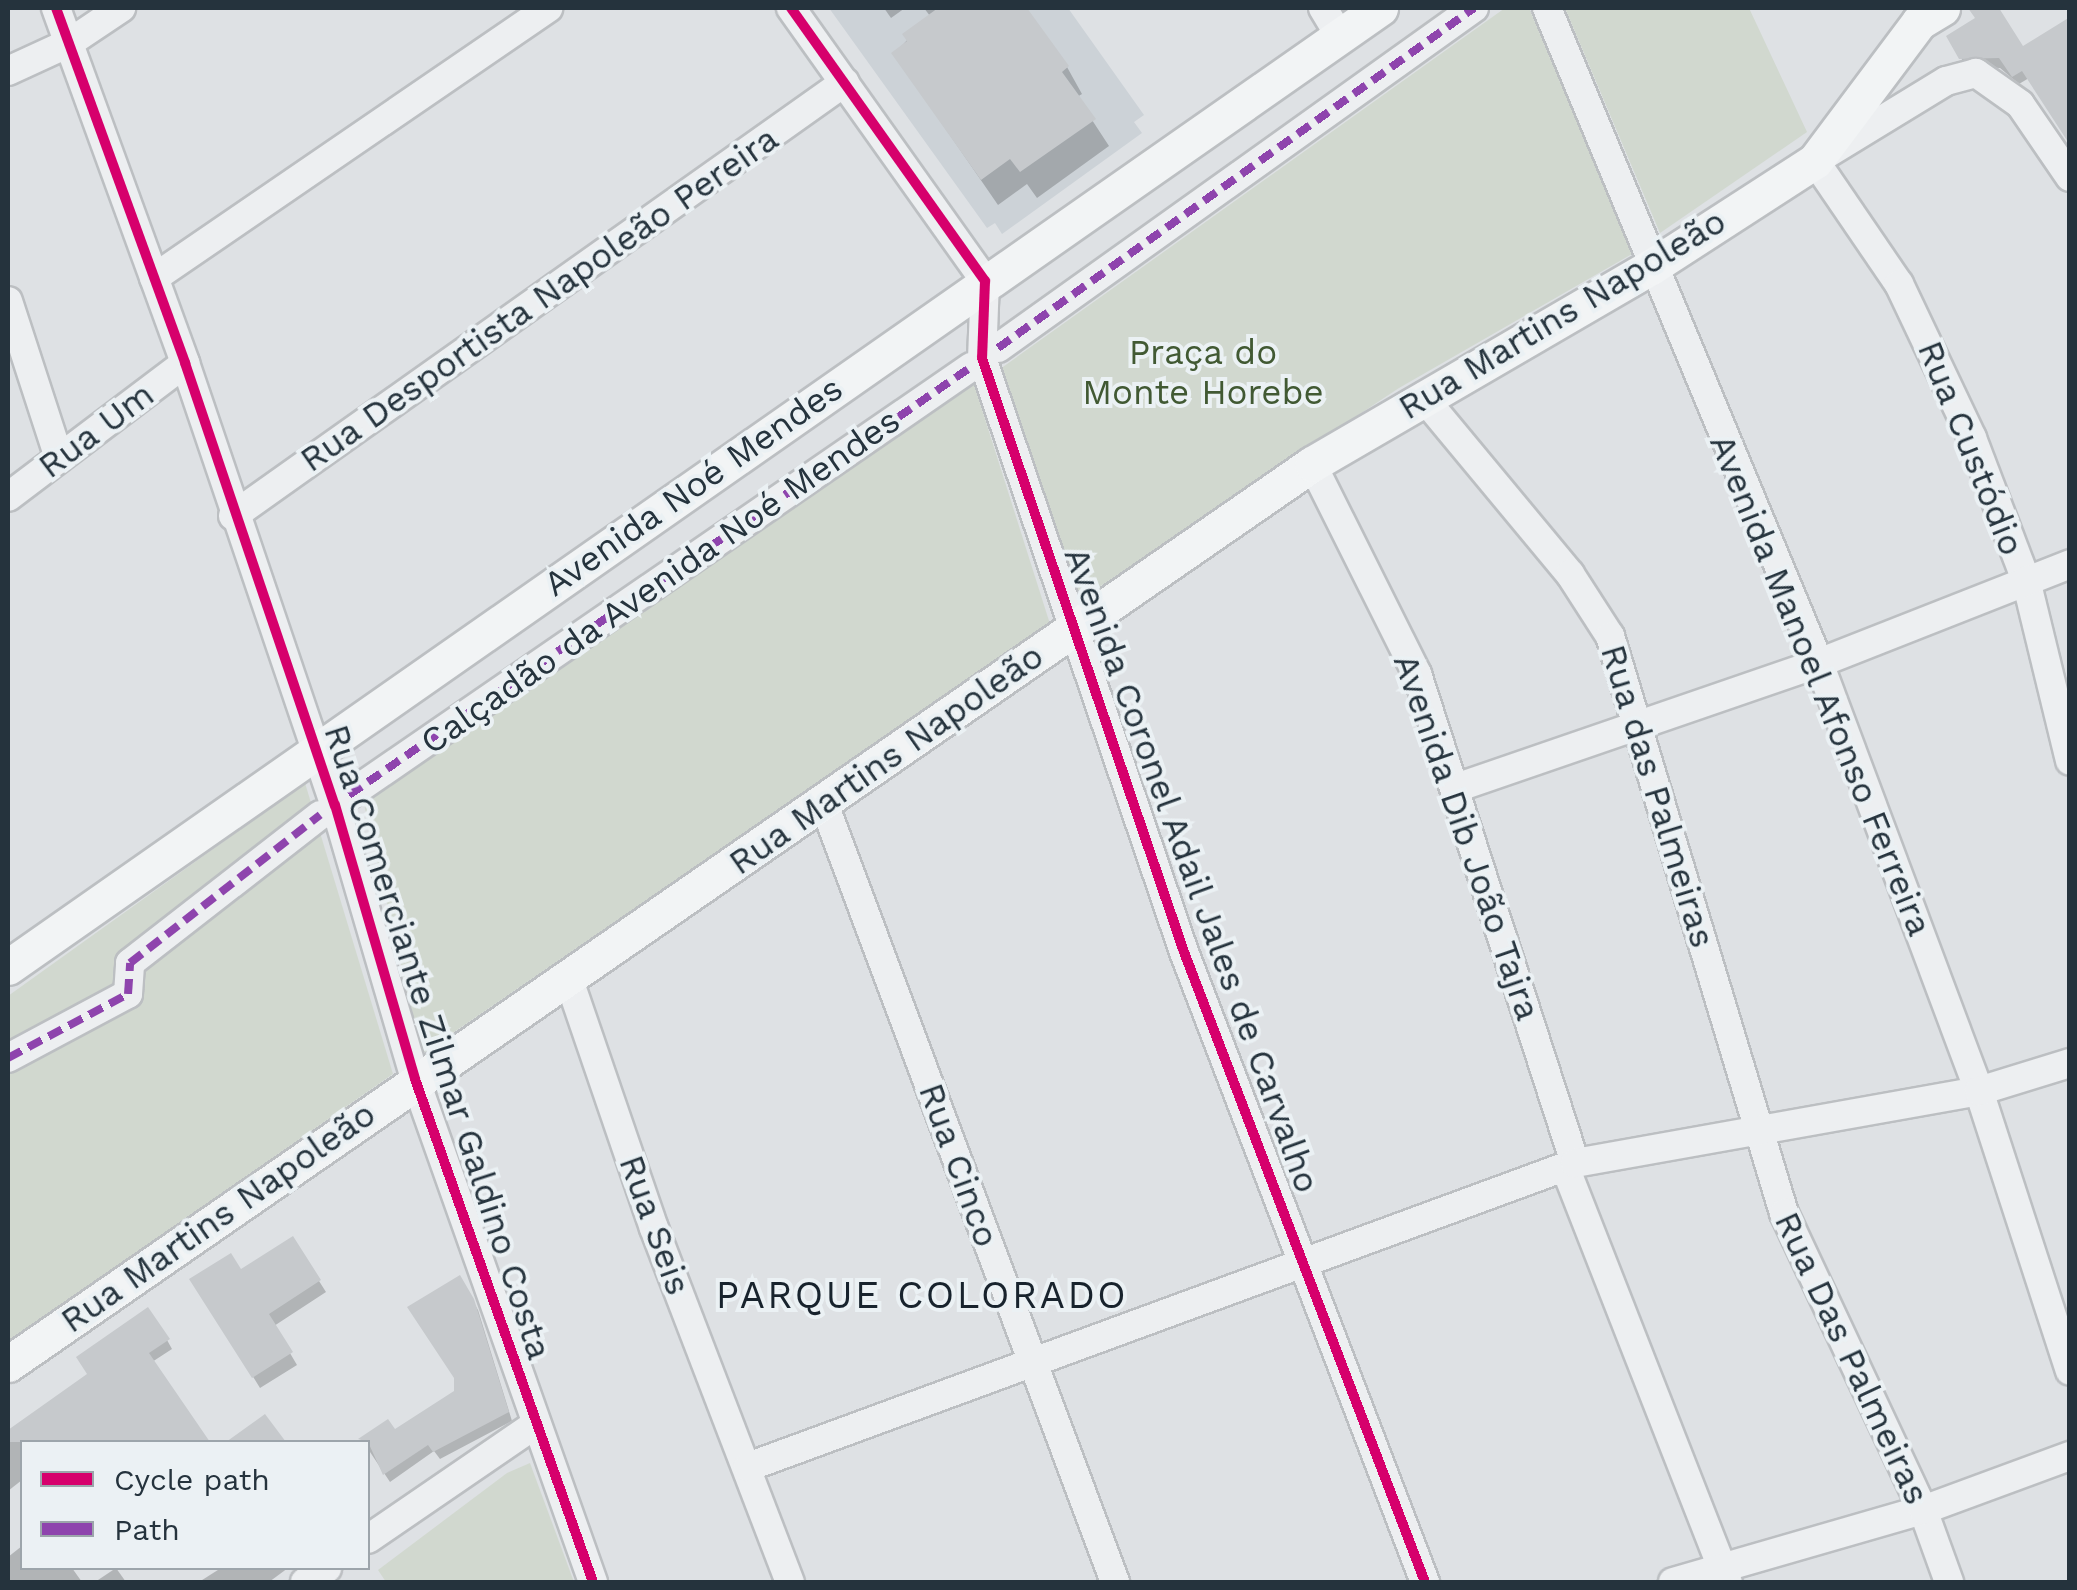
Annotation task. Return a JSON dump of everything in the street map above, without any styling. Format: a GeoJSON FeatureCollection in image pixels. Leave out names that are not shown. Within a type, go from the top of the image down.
{"type":"FeatureCollection","features":[{"type":"Feature","properties":{"kind":"main road","name":"Avenida Noé Mendes"},"geometry":{"type":"LineString","coordinates":[[8,967],[985,281],[1331,22],[1380,8]]}},
{"type":"Feature","properties":{"kind":"main road","name":"Rua Martins Napoleão"},"geometry":{"type":"LineString","coordinates":[[8,1364],[415,1079],[824,804],[1312,464],[1651,266],[1815,161],[1919,22],[1942,8]]}},
{"type":"Feature","properties":{"kind":"street","name":"Rua Comerciante Zilmar Galdino Costa"},"geometry":{"type":"LineString","coordinates":[[56,8],[185,363],[315,752],[415,1079],[592,1582]]}},
{"type":"Feature","properties":{"kind":"street"},"geometry":{"type":"LineString","coordinates":[[8,71],[69,44],[121,8]]}},
{"type":"Feature","properties":{"kind":"street"},"geometry":{"type":"LineString","coordinates":[[154,278],[548,8]]}},
{"type":"Feature","properties":{"kind":"street"},"geometry":{"type":"LineString","coordinates":[[791,8],[985,281]]}},
{"type":"Feature","properties":{"kind":"street"},"geometry":{"type":"LineString","coordinates":[[998,348],[1474,8]]}},
{"type":"Feature","properties":{"kind":"street","name":"Avenida Manoel Afonso Ferreira"},"geometry":{"type":"LineString","coordinates":[[1547,8],[1819,663],[1979,1091],[2070,1371]]}},
{"type":"Feature","properties":{"kind":"street"},"geometry":{"type":"LineString","coordinates":[[1815,161],[1946,81],[1976,73],[2020,104],[2070,177]]}},
{"type":"Feature","properties":{"kind":"street","name":"Rua Desportista Napoleão Pereira"},"geometry":{"type":"LineString","coordinates":[[233,516],[845,82]]}},
{"type":"Feature","properties":{"kind":"street","name":"Rua Custódio"},"geometry":{"type":"LineString","coordinates":[[1815,161],[1900,284],[1936,354],[2026,580],[2070,760]]}},
{"type":"Feature","properties":{"kind":"street","name":"Avenida Coronel Adail Jales de Carvalho"},"geometry":{"type":"LineString","coordinates":[[985,281],[982,358],[1184,952],[1426,1582]]}},
{"type":"Feature","properties":{"kind":"street"},"geometry":{"type":"LineString","coordinates":[[8,301],[58,458]]}},
{"type":"Feature","properties":{"kind":"street","name":"Rua Um"},"geometry":{"type":"LineString","coordinates":[[8,497],[185,363]]}},
{"type":"Feature","properties":{"kind":"street","name":"Calçadão da Avenida Noé Mendes"},"geometry":{"type":"LineString","coordinates":[[349,795],[971,367]]}},
{"type":"Feature","properties":{"kind":"street","name":"Rua das Palmeiras"},"geometry":{"type":"LineString","coordinates":[[1423,396],[1596,609],[1642,727],[1756,1134]]}},
{"type":"Feature","properties":{"kind":"street","name":"Avenida Dib João Tajra"},"geometry":{"type":"LineString","coordinates":[[1312,464],[1417,674],[1456,788],[1570,1165],[1725,1574]]}},
{"type":"Feature","properties":{"kind":"street"},"geometry":{"type":"LineString","coordinates":[[1456,788],[1819,663],[2070,564]]}},
{"type":"Feature","properties":{"kind":"street","name":"Rua Cinco"},"geometry":{"type":"LineString","coordinates":[[824,804],[1115,1582]]}},
{"type":"Feature","properties":{"kind":"street"},"geometry":{"type":"LineString","coordinates":[[8,1058],[128,994],[130,963],[320,815]]}},
{"type":"Feature","properties":{"kind":"street","name":"Rua Seis"},"geometry":{"type":"LineString","coordinates":[[568,977],[654,1228],[790,1582]]}},
{"type":"Feature","properties":{"kind":"street"},"geometry":{"type":"LineString","coordinates":[[748,1467],[1570,1165],[1979,1091],[2070,1062]]}},
{"type":"Feature","properties":{"kind":"street","name":"Rua Das Palmeiras"},"geometry":{"type":"LineString","coordinates":[[1756,1134],[1784,1213],[1924,1510],[1949,1582]]}},
{"type":"Feature","properties":{"kind":"street"},"geometry":{"type":"LineString","coordinates":[[370,1539],[536,1424]]}},
{"type":"Feature","properties":{"kind":"street"},"geometry":{"type":"LineString","coordinates":[[1673,1582],[1725,1574],[1924,1510],[2070,1456]]}},
{"type":"Feature","properties":{"kind":"shaded area"},"geometry":{"type":"Polygon","coordinates":[[[829,8],[1068,8],[1144,115],[1134,122],[1142,133],[1002,234],[995,223],[987,228],[829,8]]]}},
{"type":"Feature","properties":{"kind":"green space","name":"Praça do Monte Horebe"},"geometry":{"type":"Polygon","coordinates":[[[1505,8],[1529,8],[1632,254],[1399,388],[1081,599],[1000,369],[1505,8]]]}},
{"type":"Feature","properties":{"kind":"green space"},"geometry":{"type":"Polygon","coordinates":[[[1565,8],[1749,8],[1807,132],[1660,233],[1565,8]]]}},
{"type":"Feature","properties":{"kind":"green space"},"geometry":{"type":"Polygon","coordinates":[[[972,378],[1050,624],[422,1054],[363,800],[972,378]]]}},
{"type":"Feature","properties":{"kind":"green space"},"geometry":{"type":"Polygon","coordinates":[[[305,783],[393,1074],[8,1342],[8,996],[305,783]]]}},
{"type":"Feature","properties":{"kind":"green space"},"geometry":{"type":"Polygon","coordinates":[[[530,1463],[574,1582],[386,1582],[378,1570],[507,1473],[530,1463]]]}},
{"type":"Feature","properties":{"kind":"building"},"geometry":{"type":"Polygon","coordinates":[[[938,8],[1027,8],[1069,66],[1062,72],[1096,119],[1020,172],[1010,159],[981,180],[891,53],[907,41],[902,34],[938,8]]]}},
{"type":"Feature","properties":{"kind":"building"},"geometry":{"type":"Polygon","coordinates":[[[1968,8],[1999,8],[2023,46],[2070,17],[2070,145],[2022,71],[2012,77],[1999,58],[1959,59],[1946,36],[1975,18],[1968,8]]]}},
{"type":"Feature","properties":{"kind":"building"},"geometry":{"type":"Polygon","coordinates":[[[293,1236],[321,1280],[269,1314],[293,1352],[252,1378],[189,1279],[231,1253],[241,1269],[293,1236]]]}},
{"type":"Feature","properties":{"kind":"building"},"geometry":{"type":"Polygon","coordinates":[[[460,1275],[474,1299],[509,1412],[433,1452],[428,1445],[383,1475],[370,1440],[358,1439],[388,1419],[395,1429],[454,1391],[454,1378],[407,1307],[460,1275]]]}},
{"type":"Feature","properties":{"kind":"building"},"geometry":{"type":"Polygon","coordinates":[[[148,1307],[170,1339],[149,1353],[209,1440],[8,1442],[8,1430],[87,1374],[76,1357],[148,1307]]]}},
{"type":"Feature","properties":{"kind":"building"},"geometry":{"type":"Polygon","coordinates":[[[265,1414],[284,1440],[229,1440],[265,1414]]]}},
{"type":"Feature","properties":{"kind":"marked path"},"geometry":{"type":"LineString","coordinates":[[998,348],[1474,8]]}},
{"type":"Feature","properties":{"kind":"marked path"},"geometry":{"type":"LineString","coordinates":[[349,795],[971,367]]}},
{"type":"Feature","properties":{"kind":"marked path"},"geometry":{"type":"LineString","coordinates":[[8,1058],[128,994],[130,963],[320,815]]}},
{"type":"Feature","properties":{"kind":"cycle path"},"geometry":{"type":"LineString","coordinates":[[56,8],[185,363],[335,805],[415,1079],[593,1582]]}},
{"type":"Feature","properties":{"kind":"cycle path"},"geometry":{"type":"LineString","coordinates":[[791,8],[985,281],[982,358],[1184,952],[1425,1582]]}},
{"type":"Feature","properties":{"kind":"district","name":"PARQUE COLORADO"},"geometry":{"type":"Point","coordinates":[922,1296]}}]}
